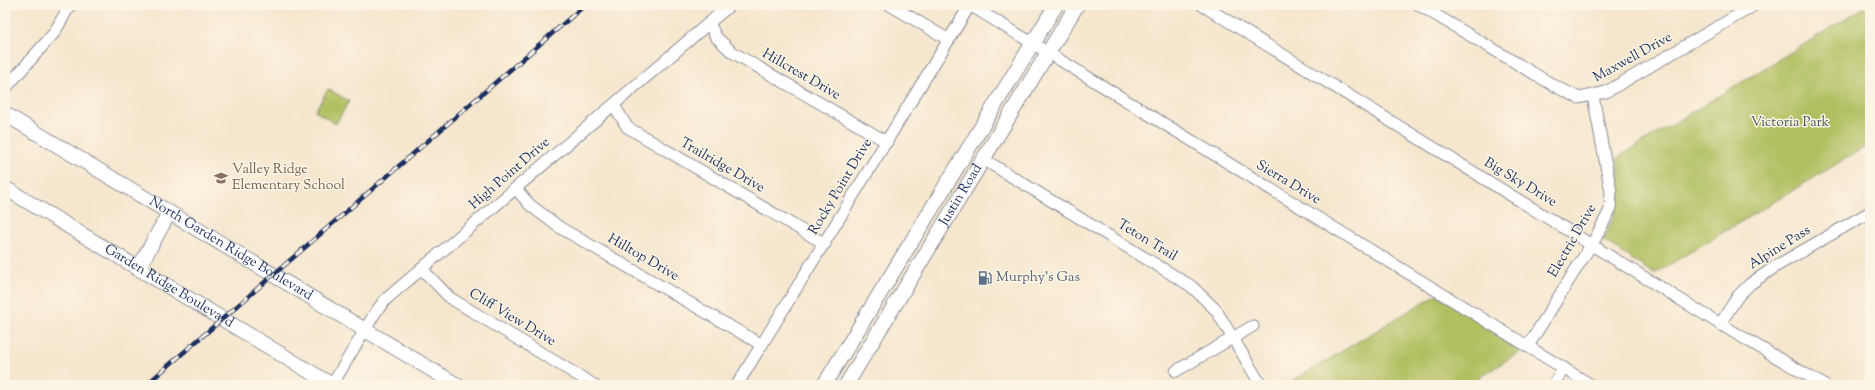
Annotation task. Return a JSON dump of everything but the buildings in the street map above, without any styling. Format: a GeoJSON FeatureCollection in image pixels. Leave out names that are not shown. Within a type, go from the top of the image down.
{"type":"FeatureCollection","features":[{"type":"Feature","properties":{"kind":"main road","name":"Justin Road"},"geometry":{"type":"LineString","coordinates":[[824,385],[1056,5]]}},
{"type":"Feature","properties":{"kind":"main road","name":"Justin Road"},"geometry":{"type":"LineString","coordinates":[[846,385],[1077,5]]}},
{"type":"Feature","properties":{"kind":"main road","name":"North Garden Ridge Boulevard"},"geometry":{"type":"LineString","coordinates":[[5,114],[457,385]]}},
{"type":"Feature","properties":{"kind":"main road","name":"Garden Ridge Boulevard"},"geometry":{"type":"LineString","coordinates":[[5,188],[332,385]]}},
{"type":"Feature","properties":{"kind":"main road"},"geometry":{"type":"LineString","coordinates":[[138,268],[169,213]]}},
{"type":"Feature","properties":{"kind":"main road"},"geometry":{"type":"LineString","coordinates":[[893,272],[910,281]]}},
{"type":"Feature","properties":{"kind":"street"},"geometry":{"type":"LineString","coordinates":[[5,89],[54,33],[70,5]]}},
{"type":"Feature","properties":{"kind":"street","name":"High Point Drive"},"geometry":{"type":"LineString","coordinates":[[332,385],[385,300],[730,5]]}},
{"type":"Feature","properties":{"kind":"street"},"geometry":{"type":"LineString","coordinates":[[890,5],[949,40]]}},
{"type":"Feature","properties":{"kind":"street","name":"Rocky Point Drive"},"geometry":{"type":"LineString","coordinates":[[737,385],[825,244],[970,5]]}},
{"type":"Feature","properties":{"kind":"street","name":"Sierra Drive"},"geometry":{"type":"LineString","coordinates":[[970,5],[1591,385]]}},
{"type":"Feature","properties":{"kind":"street","name":"Big Sky Drive"},"geometry":{"type":"LineString","coordinates":[[1202,5],[1720,324],[1824,385]]}},
{"type":"Feature","properties":{"kind":"street","name":"Maxwell Drive"},"geometry":{"type":"LineString","coordinates":[[1419,5],[1553,85],[1579,98],[1606,92],[1754,5]]}},
{"type":"Feature","properties":{"kind":"street","name":"Hillcrest Drive"},"geometry":{"type":"LineString","coordinates":[[709,23],[716,37],[732,52],[886,142]]}},
{"type":"Feature","properties":{"kind":"street","name":"Electric Drive"},"geometry":{"type":"LineString","coordinates":[[1528,346],[1591,244],[1610,210],[1611,192],[1593,96]]}},
{"type":"Feature","properties":{"kind":"street","name":"Trailridge Drive"},"geometry":{"type":"LineString","coordinates":[[614,105],[627,127],[825,244]]}},
{"type":"Feature","properties":{"kind":"street","name":"Teton Trail"},"geometry":{"type":"LineString","coordinates":[[982,159],[1192,286],[1216,310],[1261,385]]}},
{"type":"Feature","properties":{"kind":"street","name":"Hilltop Drive"},"geometry":{"type":"LineString","coordinates":[[516,189],[530,205],[559,227],[762,345]]}},
{"type":"Feature","properties":{"kind":"street","name":"Alpine Pass"},"geometry":{"type":"LineString","coordinates":[[1720,324],[1738,296],[1750,284],[1778,265],[1870,212]]}},
{"type":"Feature","properties":{"kind":"street","name":"Cliff View Drive"},"geometry":{"type":"LineString","coordinates":[[422,269],[450,298],[594,385]]}},
{"type":"Feature","properties":{"kind":"street"},"geometry":{"type":"LineString","coordinates":[[1176,371],[1253,326]]}},
{"type":"Feature","properties":{"kind":"street"},"geometry":{"type":"LineString","coordinates":[[1553,385],[1564,368]]}},
{"type":"Feature","properties":{"kind":"green space","name":"Victoria Park"},"geometry":{"type":"Polygon","coordinates":[[[1865,7],[1870,14],[1870,144],[1654,274],[1603,240],[1616,209],[1618,200],[1619,171],[1617,158],[1865,7]]]}},
{"type":"Feature","properties":{"kind":"green space"},"geometry":{"type":"Polygon","coordinates":[[[328,89],[349,101],[336,124],[315,111],[328,89]]]}},
{"type":"Feature","properties":{"kind":"green space"},"geometry":{"type":"Polygon","coordinates":[[[1437,294],[1525,349],[1467,385],[1286,385],[1437,294]]]}},
{"type":"Feature","properties":{"kind":"railway"},"geometry":{"type":"LineString","coordinates":[[146,385],[585,5]]}},
{"type":"Feature","properties":{"kind":"place","name":"Valley Ridge Elementary School"},"geometry":{"type":"Point","coordinates":[221,178]}},
{"type":"Feature","properties":{"kind":"place","name":"Murphy's Gas"},"geometry":{"type":"Point","coordinates":[985,278]}}]}
